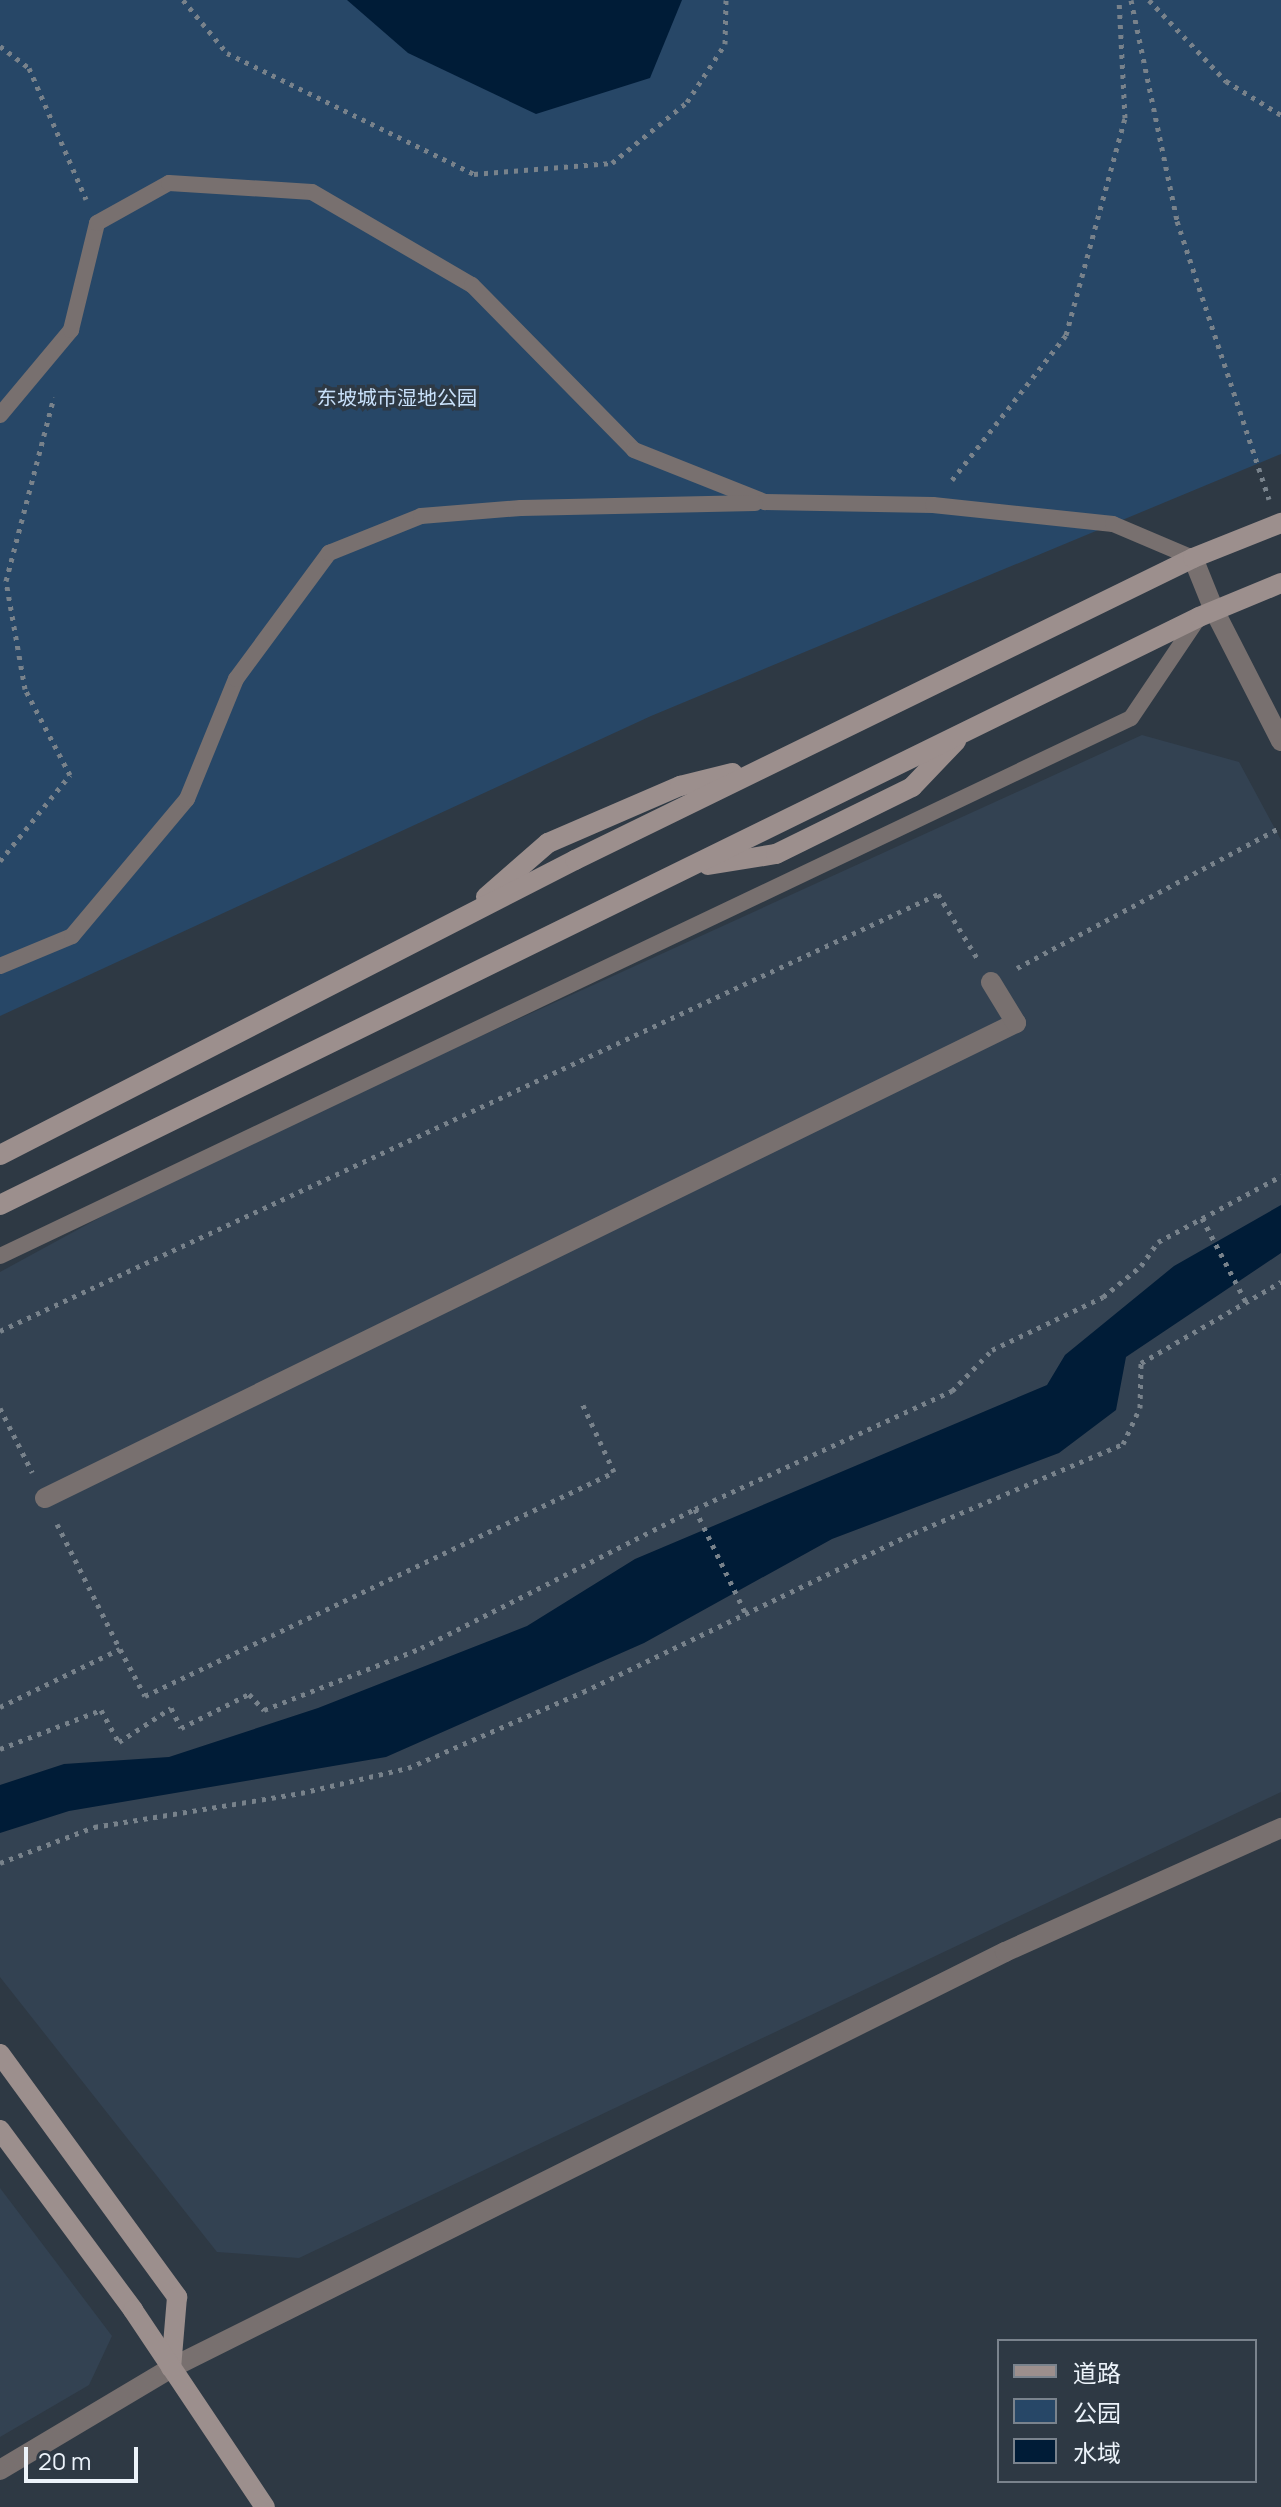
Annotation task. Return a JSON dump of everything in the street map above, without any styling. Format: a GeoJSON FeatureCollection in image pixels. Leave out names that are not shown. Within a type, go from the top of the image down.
{"type":"FeatureCollection","features":[{"type":"Feature","properties":{"kind":"main road"},"geometry":{"type":"LineString","coordinates":[[0,1155],[463,917],[775,762],[1193,558],[1280,524]]}},
{"type":"Feature","properties":{"kind":"main road"},"geometry":{"type":"LineString","coordinates":[[0,1205],[968,729],[1206,614],[1281,583]]}},
{"type":"Feature","properties":{"kind":"main road"},"geometry":{"type":"LineString","coordinates":[[0,2054],[177,2297],[171,2368]]}},
{"type":"Feature","properties":{"kind":"main road"},"geometry":{"type":"LineString","coordinates":[[0,2130],[171,2368],[265,2507]]}},
{"type":"Feature","properties":{"kind":"street"},"geometry":{"type":"LineString","coordinates":[[1193,558],[1206,614],[1281,741]]}},
{"type":"Feature","properties":{"kind":"street"},"geometry":{"type":"LineString","coordinates":[[45,1498],[1016,1023],[991,982]]}},
{"type":"Feature","properties":{"kind":"street"},"geometry":{"type":"LineString","coordinates":[[0,2470],[171,2368],[1005,1952],[1281,1828]]}},
{"type":"Feature","properties":{"kind":"lane"},"geometry":{"type":"LineString","coordinates":[[0,415],[71,330],[97,223],[169,183],[312,192],[472,285],[634,450],[765,502]]}},
{"type":"Feature","properties":{"kind":"lane"},"geometry":{"type":"LineString","coordinates":[[0,966],[72,936],[187,799],[236,679],[329,553],[421,516],[521,508],[765,502],[933,505],[1113,524],[1193,558]]}},
{"type":"Feature","properties":{"kind":"lane"},"geometry":{"type":"LineString","coordinates":[[0,1256],[1131,718],[1206,614]]}},
{"type":"Feature","properties":{"kind":"path"},"geometry":{"type":"LineString","coordinates":[[183,0],[227,53],[474,174],[612,163],[687,102],[725,44],[726,0]]}},
{"type":"Feature","properties":{"kind":"path"},"geometry":{"type":"LineString","coordinates":[[933,505],[1066,335],[1125,118],[1119,0]]}},
{"type":"Feature","properties":{"kind":"path"},"geometry":{"type":"LineString","coordinates":[[1131,0],[1177,221],[1280,524]]}},
{"type":"Feature","properties":{"kind":"path"},"geometry":{"type":"LineString","coordinates":[[1149,0],[1226,81],[1281,115]]}},
{"type":"Feature","properties":{"kind":"path"},"geometry":{"type":"LineString","coordinates":[[0,46],[29,68],[97,223]]}},
{"type":"Feature","properties":{"kind":"path"},"geometry":{"type":"LineString","coordinates":[[0,861],[70,775],[25,689],[6,581],[56,389]]}},
{"type":"Feature","properties":{"kind":"path"},"geometry":{"type":"LineString","coordinates":[[0,1331],[938,894],[991,982],[1281,827]]}},
{"type":"Feature","properties":{"kind":"path"},"geometry":{"type":"LineString","coordinates":[[0,1749],[101,1710],[119,1742],[171,1708],[181,1728],[249,1694],[264,1710],[421,1648],[695,1509],[952,1391],[992,1350],[1103,1297],[1141,1266],[1158,1242],[1281,1176]]}},
{"type":"Feature","properties":{"kind":"path"},"geometry":{"type":"LineString","coordinates":[[1202,1218],[1247,1302]]}},
{"type":"Feature","properties":{"kind":"path"},"geometry":{"type":"LineString","coordinates":[[0,1863],[94,1827],[301,1793],[408,1768],[747,1616],[914,1533],[1123,1444],[1140,1408],[1141,1363],[1281,1282]]}},
{"type":"Feature","properties":{"kind":"path"},"geometry":{"type":"LineString","coordinates":[[0,1408],[145,1696],[614,1472],[582,1403]]}},
{"type":"Feature","properties":{"kind":"path"},"geometry":{"type":"LineString","coordinates":[[695,1509],[747,1616]]}},
{"type":"Feature","properties":{"kind":"path"},"geometry":{"type":"LineString","coordinates":[[0,1707],[120,1649]]}},
{"type":"Feature","properties":{"kind":"shaded area"},"geometry":{"type":"Polygon","coordinates":[[[1142,735],[1239,762],[1281,840],[1281,1792],[299,2258],[217,2252],[0,1977],[0,1272],[187,1170],[1142,735]]]}},
{"type":"Feature","properties":{"kind":"shaded area"},"geometry":{"type":"Polygon","coordinates":[[[0,2188],[112,2336],[89,2385],[0,2437],[0,2188]]]}},
{"type":"Feature","properties":{"kind":"green space","name":"东坡城市湿地公园"},"geometry":{"type":"Polygon","coordinates":[[[0,0],[1281,0],[1281,454],[651,716],[0,1016],[0,0]]]}},
{"type":"Feature","properties":{"kind":"water"},"geometry":{"type":"Polygon","coordinates":[[[347,0],[682,0],[650,78],[536,114],[408,53],[347,0]]]}},
{"type":"Feature","properties":{"kind":"water"},"geometry":{"type":"Polygon","coordinates":[[[1281,1205],[1281,1253],[1126,1357],[1116,1410],[1059,1453],[832,1539],[644,1643],[386,1757],[69,1811],[0,1833],[0,1785],[64,1764],[169,1757],[318,1708],[527,1626],[635,1559],[1047,1385],[1065,1355],[1174,1266],[1281,1205]]]}}]}
